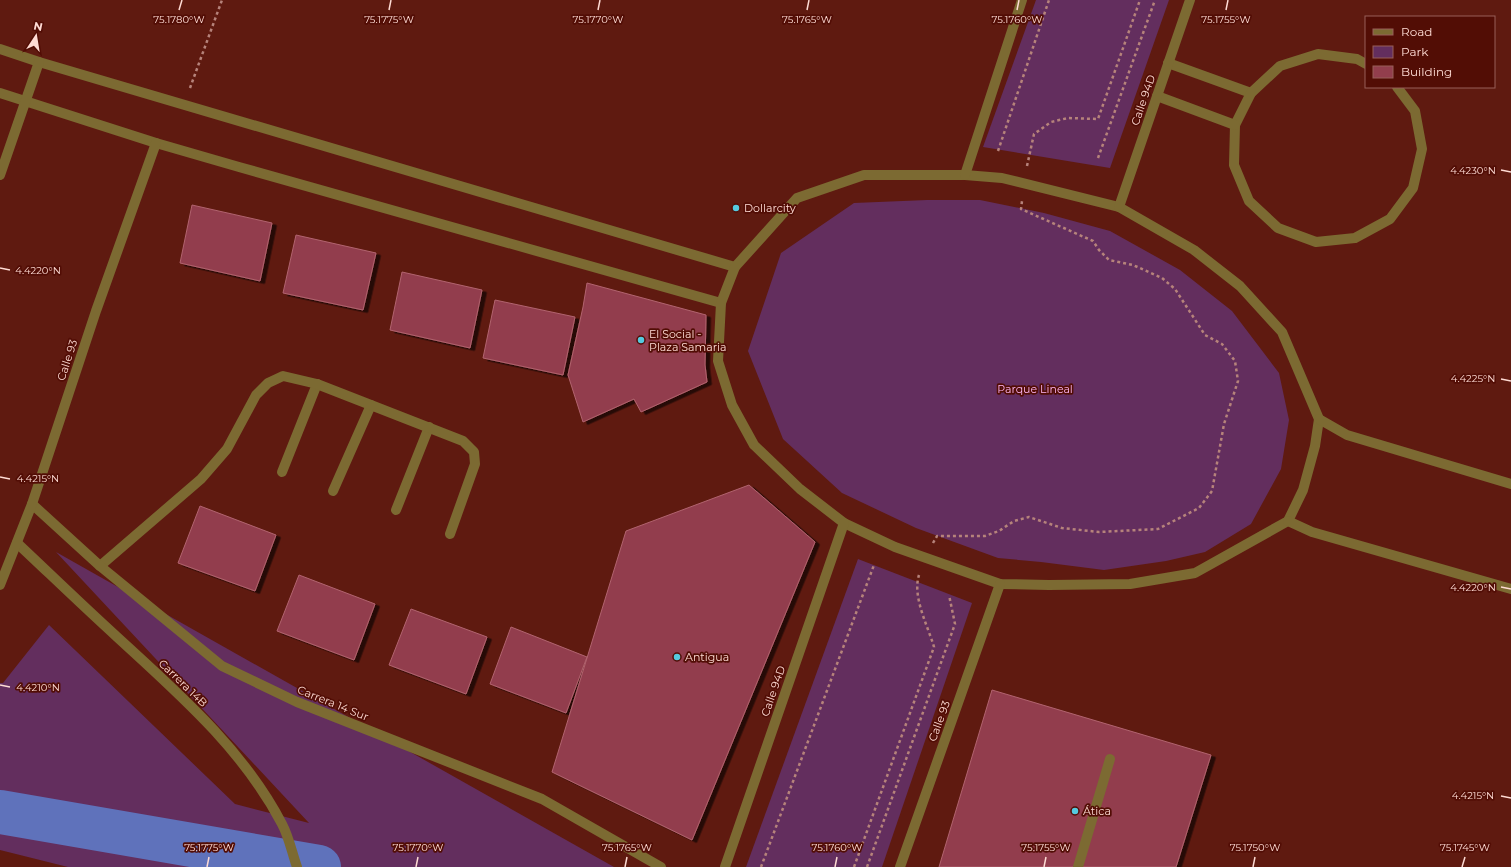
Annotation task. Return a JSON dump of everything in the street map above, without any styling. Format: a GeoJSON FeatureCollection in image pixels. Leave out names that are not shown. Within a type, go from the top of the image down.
{"type":"FeatureCollection","features":[{"type":"Feature","properties":{"kind":"street"},"geometry":{"type":"LineString","coordinates":[[965,175],[1022,0]]}},
{"type":"Feature","properties":{"kind":"street","name":"Calle 94D"},"geometry":{"type":"LineString","coordinates":[[1119,207],[1190,0]]}},
{"type":"Feature","properties":{"kind":"street"},"geometry":{"type":"LineString","coordinates":[[0,49],[39,62],[735,267]]}},
{"type":"Feature","properties":{"kind":"street"},"geometry":{"type":"LineString","coordinates":[[1365,63],[1357,59],[1318,54],[1280,66],[1251,93],[1235,125],[1234,165],[1249,201],[1278,228],[1316,242],[1355,238],[1390,219],[1413,188],[1422,149],[1415,111],[1398,88]]}},
{"type":"Feature","properties":{"kind":"street"},"geometry":{"type":"LineString","coordinates":[[0,175],[24,101],[39,62]]}},
{"type":"Feature","properties":{"kind":"street"},"geometry":{"type":"LineString","coordinates":[[1168,63],[1251,93]]}},
{"type":"Feature","properties":{"kind":"street"},"geometry":{"type":"LineString","coordinates":[[0,93],[156,143],[721,303]]}},
{"type":"Feature","properties":{"kind":"street"},"geometry":{"type":"LineString","coordinates":[[1157,96],[1235,125]]}},
{"type":"Feature","properties":{"kind":"street","name":"Calle 93"},"geometry":{"type":"LineString","coordinates":[[0,585],[32,504],[96,312],[156,143]]}},
{"type":"Feature","properties":{"kind":"street"},"geometry":{"type":"LineString","coordinates":[[864,175],[965,175],[1002,178],[1025,184],[1119,207],[1194,250],[1240,286],[1282,332],[1319,419],[1315,446],[1303,490],[1288,521],[1195,572],[1130,584],[1000,584],[895,547],[844,523],[800,490],[754,446],[732,405],[718,361],[721,303],[735,267],[797,198],[864,175]]}},
{"type":"Feature","properties":{"kind":"street"},"geometry":{"type":"LineString","coordinates":[[100,566],[201,479],[227,449],[256,395],[268,383],[283,376],[317,384],[463,441],[474,452],[475,464],[450,534]]}},
{"type":"Feature","properties":{"kind":"street"},"geometry":{"type":"LineString","coordinates":[[282,472],[317,384]]}},
{"type":"Feature","properties":{"kind":"street"},"geometry":{"type":"LineString","coordinates":[[333,491],[371,404]]}},
{"type":"Feature","properties":{"kind":"street"},"geometry":{"type":"LineString","coordinates":[[1319,419],[1347,435],[1511,484]]}},
{"type":"Feature","properties":{"kind":"street"},"geometry":{"type":"LineString","coordinates":[[396,510],[429,427]]}},
{"type":"Feature","properties":{"kind":"street","name":"Carrera 14 Sur"},"geometry":{"type":"LineString","coordinates":[[32,504],[100,566],[222,666],[296,702],[542,799],[661,867]]}},
{"type":"Feature","properties":{"kind":"street"},"geometry":{"type":"LineString","coordinates":[[1288,521],[1312,532],[1511,589]]}},
{"type":"Feature","properties":{"kind":"street","name":"Calle 94D"},"geometry":{"type":"LineString","coordinates":[[725,867],[844,523]]}},
{"type":"Feature","properties":{"kind":"street","name":"Carrera 14B"},"geometry":{"type":"LineString","coordinates":[[17,543],[190,704],[232,751],[260,786],[283,825],[297,867]]}},
{"type":"Feature","properties":{"kind":"street","name":"Calle 93"},"geometry":{"type":"LineString","coordinates":[[900,867],[1000,584]]}},
{"type":"Feature","properties":{"kind":"street"},"geometry":{"type":"LineString","coordinates":[[1078,867],[1110,759]]}},
{"type":"Feature","properties":{"kind":"path"},"geometry":{"type":"LineString","coordinates":[[184,104],[222,0]]}},
{"type":"Feature","properties":{"kind":"path"},"geometry":{"type":"LineString","coordinates":[[998,151],[1049,0]]}},
{"type":"Feature","properties":{"kind":"path"},"geometry":{"type":"LineString","coordinates":[[854,867],[934,647],[920,608],[916,582],[925,557],[937,536],[985,536],[999,531],[1014,521],[1029,517],[1062,528],[1100,532],[1158,529],[1199,508],[1212,491],[1224,424],[1238,381],[1235,361],[1222,344],[1205,335],[1175,289],[1162,278],[1133,265],[1109,260],[1099,250],[1093,241],[1021,209],[1034,134],[1051,122],[1068,118],[1098,119],[1140,0]]}},
{"type":"Feature","properties":{"kind":"path"},"geometry":{"type":"LineString","coordinates":[[1098,158],[1155,0]]}},
{"type":"Feature","properties":{"kind":"path"},"geometry":{"type":"LineString","coordinates":[[761,867],[874,565]]}},
{"type":"Feature","properties":{"kind":"path"},"geometry":{"type":"LineString","coordinates":[[867,867],[955,624],[949,595]]}},
{"type":"Feature","properties":{"kind":"green space"},"geometry":{"type":"Polygon","coordinates":[[[1036,0],[1169,0],[1110,168],[983,147],[1036,0]]]}},
{"type":"Feature","properties":{"kind":"green space","name":"Parque Lineal"},"geometry":{"type":"Polygon","coordinates":[[[927,200],[980,200],[1044,213],[1110,231],[1180,270],[1232,311],[1279,373],[1289,420],[1281,469],[1251,524],[1205,552],[1166,561],[1104,570],[998,558],[916,528],[842,493],[783,439],[748,351],[781,253],[854,203],[927,200]]]}},
{"type":"Feature","properties":{"kind":"green space"},"geometry":{"type":"Polygon","coordinates":[[[56,552],[614,867],[68,867],[0,850],[0,683],[3,683],[49,625],[235,804],[309,823],[56,552]]]}},
{"type":"Feature","properties":{"kind":"green space"},"geometry":{"type":"Polygon","coordinates":[[[858,559],[972,603],[882,867],[746,867],[858,559]]]}},
{"type":"Feature","properties":{"kind":"building"},"geometry":{"type":"Polygon","coordinates":[[[192,205],[272,223],[260,281],[180,263],[192,205]]]}},
{"type":"Feature","properties":{"kind":"building"},"geometry":{"type":"Polygon","coordinates":[[[296,235],[376,253],[363,310],[283,293],[296,235]]]}},
{"type":"Feature","properties":{"kind":"building"},"geometry":{"type":"Polygon","coordinates":[[[402,272],[482,290],[470,348],[390,330],[402,272]]]}},
{"type":"Feature","properties":{"kind":"building","name":"El Social - Plaza Samaria"},"geometry":{"type":"Polygon","coordinates":[[[587,283],[706,315],[705,365],[707,382],[641,412],[634,399],[583,422],[568,375],[587,283]]]}},
{"type":"Feature","properties":{"kind":"building"},"geometry":{"type":"Polygon","coordinates":[[[495,300],[575,317],[563,375],[483,358],[495,300]]]}},
{"type":"Feature","properties":{"kind":"building","name":"Antigua"},"geometry":{"type":"Polygon","coordinates":[[[749,485],[815,542],[692,840],[552,772],[626,531],[749,485]]]}},
{"type":"Feature","properties":{"kind":"building"},"geometry":{"type":"Polygon","coordinates":[[[200,506],[276,535],[255,591],[178,563],[200,506]]]}},
{"type":"Feature","properties":{"kind":"building"},"geometry":{"type":"Polygon","coordinates":[[[299,575],[375,604],[354,660],[277,631],[299,575]]]}},
{"type":"Feature","properties":{"kind":"building"},"geometry":{"type":"Polygon","coordinates":[[[411,609],[487,637],[466,694],[389,665],[411,609]]]}},
{"type":"Feature","properties":{"kind":"building"},"geometry":{"type":"Polygon","coordinates":[[[511,627],[587,657],[566,713],[490,684],[511,627]]]}},
{"type":"Feature","properties":{"kind":"building","name":"Ática"},"geometry":{"type":"Polygon","coordinates":[[[992,690],[1211,755],[1176,867],[939,867],[992,690]]]}},
{"type":"Feature","properties":{"kind":"waterway"},"geometry":{"type":"LineString","coordinates":[[0,812],[319,867]]}},
{"type":"Feature","properties":{"kind":"place","name":"Dollarcity"},"geometry":{"type":"Point","coordinates":[736,208]}},
{"type":"Feature","properties":{"kind":"place","name":"El Social - Plaza Samaria"},"geometry":{"type":"Point","coordinates":[641,340]}},
{"type":"Feature","properties":{"kind":"place","name":"Antigua"},"geometry":{"type":"Point","coordinates":[677,657]}},
{"type":"Feature","properties":{"kind":"place","name":"Ática"},"geometry":{"type":"Point","coordinates":[1075,811]}}]}
